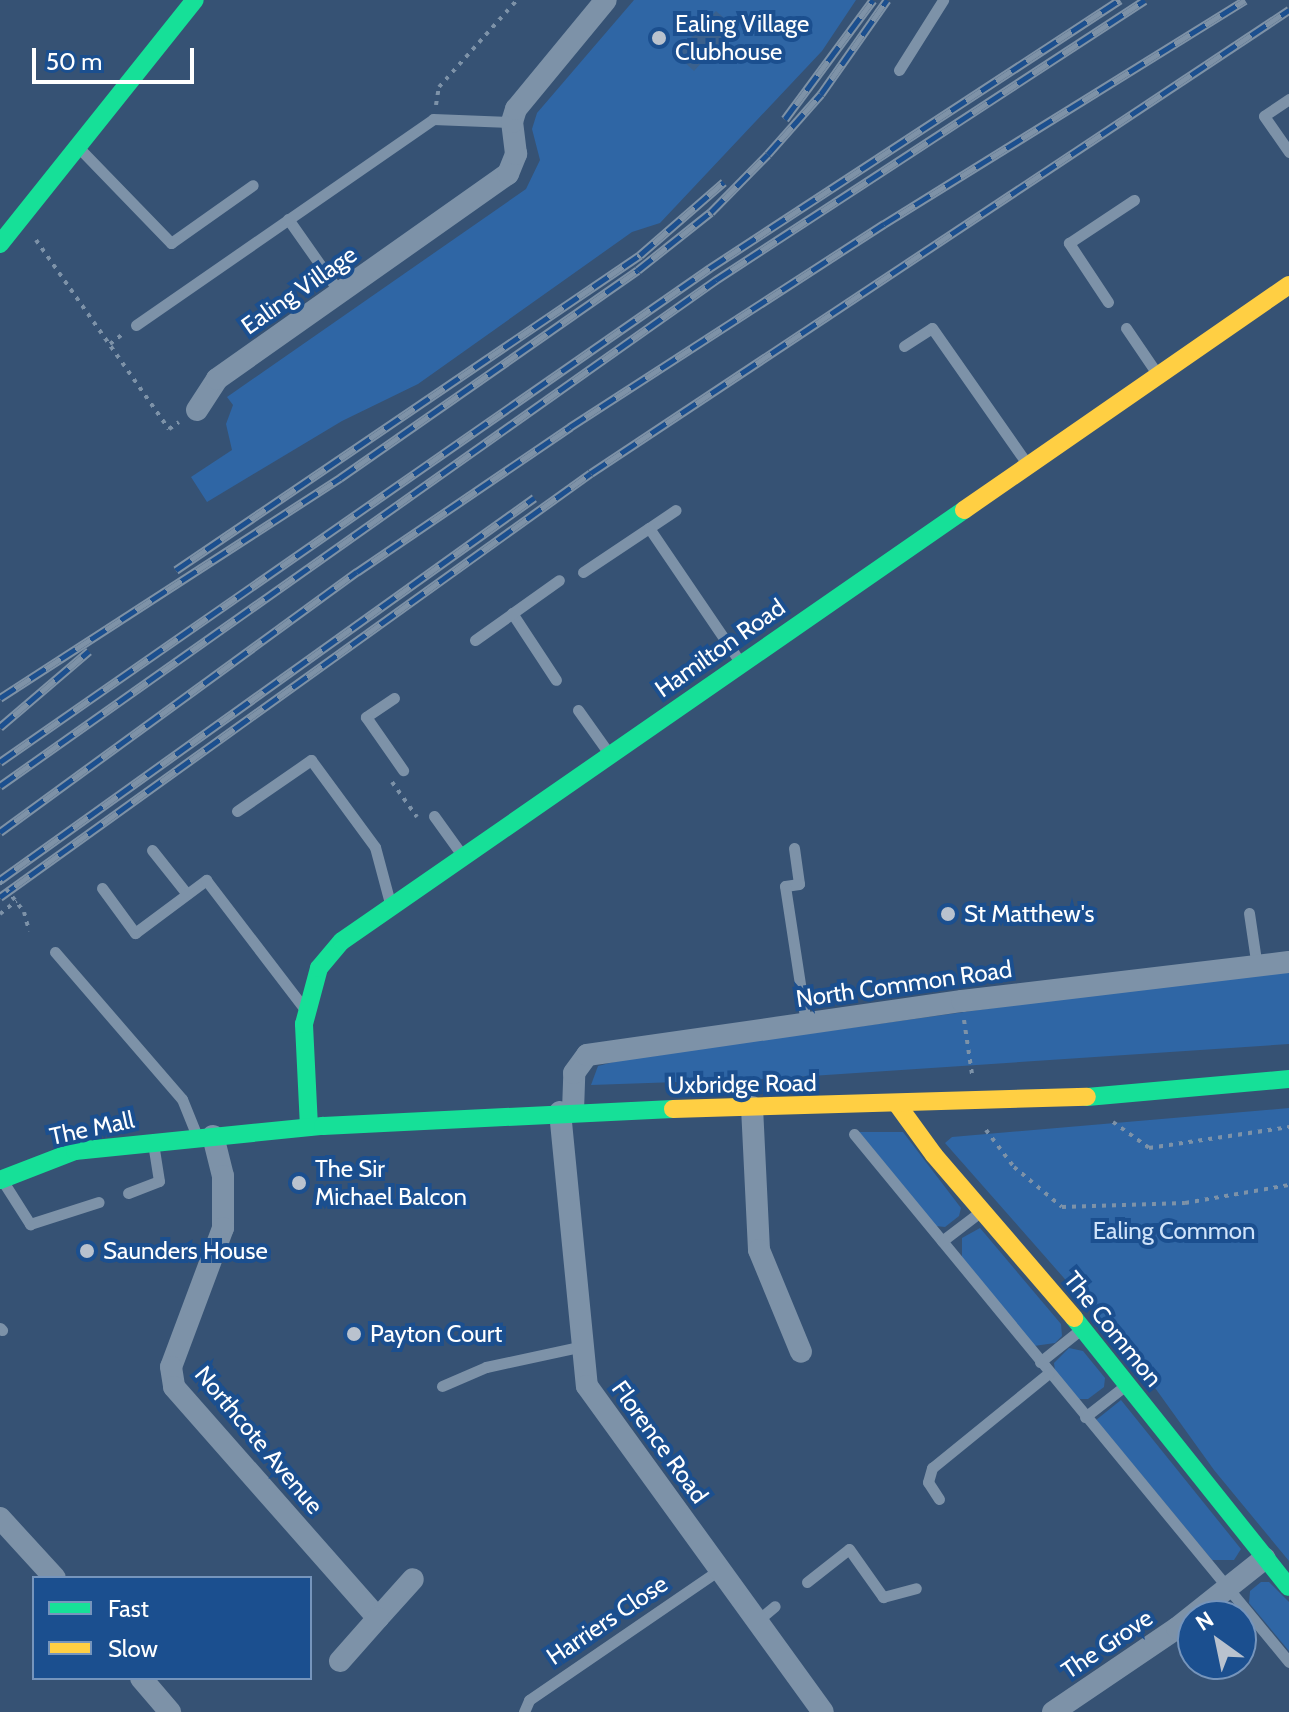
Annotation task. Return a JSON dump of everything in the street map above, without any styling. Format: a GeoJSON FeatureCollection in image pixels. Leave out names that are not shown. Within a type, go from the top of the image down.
{"type":"FeatureCollection","features":[{"type":"Feature","properties":{"kind":"street"},"geometry":{"type":"LineString","coordinates":[[0,244],[195,0]]}},
{"type":"Feature","properties":{"kind":"street"},"geometry":{"type":"LineString","coordinates":[[512,122],[525,96],[606,0]]}},
{"type":"Feature","properties":{"kind":"street","name":"Ealing Village"},"geometry":{"type":"LineString","coordinates":[[197,410],[217,379],[508,174],[516,154],[512,122]]}},
{"type":"Feature","properties":{"kind":"street","name":"Hamilton Road"},"geometry":{"type":"LineString","coordinates":[[309,1127],[303,1045],[307,1012],[319,968],[342,941],[1289,285]]}},
{"type":"Feature","properties":{"kind":"street","name":"North Common Road"},"geometry":{"type":"LineString","coordinates":[[567,1112],[574,1073],[587,1055],[962,1001],[1289,962]]}},
{"type":"Feature","properties":{"kind":"street","name":"Uxbridge Road"},"geometry":{"type":"LineString","coordinates":[[205,1136],[567,1112],[1062,1099],[1289,1079]]}},
{"type":"Feature","properties":{"kind":"street","name":"The Common"},"geometry":{"type":"LineString","coordinates":[[897,1104],[1083,1328],[1289,1587]]}},
{"type":"Feature","properties":{"kind":"street"},"geometry":{"type":"LineString","coordinates":[[752,1107],[759,1250],[801,1352]]}},
{"type":"Feature","properties":{"kind":"street","name":"Florence Road"},"geometry":{"type":"LineString","coordinates":[[567,1112],[587,1386],[823,1712]]}},
{"type":"Feature","properties":{"kind":"street","name":"The Mall"},"geometry":{"type":"LineString","coordinates":[[1,1180],[75,1151],[205,1136]]}},
{"type":"Feature","properties":{"kind":"street","name":"Northcote Avenue"},"geometry":{"type":"LineString","coordinates":[[205,1136],[223,1176],[223,1228],[171,1367],[174,1387],[378,1618]]}},
{"type":"Feature","properties":{"kind":"street"},"geometry":{"type":"LineString","coordinates":[[0,1518],[53,1576]]}},
{"type":"Feature","properties":{"kind":"street","name":"The Grove"},"geometry":{"type":"LineString","coordinates":[[1053,1712],[1227,1589],[1265,1558]]}},
{"type":"Feature","properties":{"kind":"street"},"geometry":{"type":"LineString","coordinates":[[340,1661],[413,1579]]}},
{"type":"Feature","properties":{"kind":"street"},"geometry":{"type":"LineString","coordinates":[[143,1680],[170,1712]]}},
{"type":"Feature","properties":{"kind":"lane"},"geometry":{"type":"LineString","coordinates":[[899,70],[943,0]]}},
{"type":"Feature","properties":{"kind":"lane"},"geometry":{"type":"LineString","coordinates":[[1289,99],[1264,116],[1289,152]]}},
{"type":"Feature","properties":{"kind":"lane"},"geometry":{"type":"LineString","coordinates":[[136,325],[433,119],[512,122]]}},
{"type":"Feature","properties":{"kind":"lane"},"geometry":{"type":"LineString","coordinates":[[78,147],[171,243],[253,185]]}},
{"type":"Feature","properties":{"kind":"lane"},"geometry":{"type":"LineString","coordinates":[[1108,302],[1069,243],[1134,200]]}},
{"type":"Feature","properties":{"kind":"lane"},"geometry":{"type":"LineString","coordinates":[[288,219],[340,293]]}},
{"type":"Feature","properties":{"kind":"lane"},"geometry":{"type":"LineString","coordinates":[[904,346],[932,328],[1028,465]]}},
{"type":"Feature","properties":{"kind":"lane"},"geometry":{"type":"LineString","coordinates":[[1126,328],[1158,375]]}},
{"type":"Feature","properties":{"kind":"lane"},"geometry":{"type":"LineString","coordinates":[[583,572],[676,510]]}},
{"type":"Feature","properties":{"kind":"lane"},"geometry":{"type":"LineString","coordinates":[[649,528],[741,662]]}},
{"type":"Feature","properties":{"kind":"lane"},"geometry":{"type":"LineString","coordinates":[[475,640],[559,580]]}},
{"type":"Feature","properties":{"kind":"lane"},"geometry":{"type":"LineString","coordinates":[[512,613],[556,680]]}},
{"type":"Feature","properties":{"kind":"lane"},"geometry":{"type":"LineString","coordinates":[[394,698],[366,717],[403,770]]}},
{"type":"Feature","properties":{"kind":"lane"},"geometry":{"type":"LineString","coordinates":[[578,710],[610,754]]}},
{"type":"Feature","properties":{"kind":"lane"},"geometry":{"type":"LineString","coordinates":[[237,811],[311,760],[375,847],[390,906]]}},
{"type":"Feature","properties":{"kind":"lane"},"geometry":{"type":"LineString","coordinates":[[434,816],[463,857]]}},
{"type":"Feature","properties":{"kind":"lane"},"geometry":{"type":"LineString","coordinates":[[794,848],[799,884],[785,886],[806,1023]]}},
{"type":"Feature","properties":{"kind":"lane"},"geometry":{"type":"LineString","coordinates":[[152,850],[187,894]]}},
{"type":"Feature","properties":{"kind":"lane"},"geometry":{"type":"LineString","coordinates":[[102,888],[135,933],[206,880],[307,1012]]}},
{"type":"Feature","properties":{"kind":"lane"},"geometry":{"type":"LineString","coordinates":[[1249,913],[1257,967]]}},
{"type":"Feature","properties":{"kind":"lane"},"geometry":{"type":"LineString","coordinates":[[55,952],[182,1099],[205,1136]]}},
{"type":"Feature","properties":{"kind":"lane"},"geometry":{"type":"LineString","coordinates":[[854,1134],[1289,1662]]}},
{"type":"Feature","properties":{"kind":"lane"},"geometry":{"type":"LineString","coordinates":[[128,1193],[159,1181],[153,1140]]}},
{"type":"Feature","properties":{"kind":"lane"},"geometry":{"type":"LineString","coordinates":[[1,1180],[30,1224],[99,1202]]}},
{"type":"Feature","properties":{"kind":"lane"},"geometry":{"type":"LineString","coordinates":[[942,1241],[982,1210]]}},
{"type":"Feature","properties":{"kind":"lane"},"geometry":{"type":"LineString","coordinates":[[1040,1362],[1083,1328]]}},
{"type":"Feature","properties":{"kind":"lane"},"geometry":{"type":"LineString","coordinates":[[442,1386],[486,1367],[583,1346]]}},
{"type":"Feature","properties":{"kind":"lane"},"geometry":{"type":"LineString","coordinates":[[939,1499],[928,1482],[932,1468],[1049,1373]]}},
{"type":"Feature","properties":{"kind":"lane"},"geometry":{"type":"LineString","coordinates":[[1085,1417],[1127,1385]]}},
{"type":"Feature","properties":{"kind":"lane"},"geometry":{"type":"LineString","coordinates":[[807,1582],[849,1549],[883,1597],[916,1588]]}},
{"type":"Feature","properties":{"kind":"lane","name":"Harriers Close"},"geometry":{"type":"LineString","coordinates":[[524,1712],[529,1700],[720,1569]]}},
{"type":"Feature","properties":{"kind":"lane"},"geometry":{"type":"LineString","coordinates":[[757,1621],[775,1606]]}},
{"type":"Feature","properties":{"kind":"path"},"geometry":{"type":"LineString","coordinates":[[433,119],[439,87],[517,0]]}},
{"type":"Feature","properties":{"kind":"path"},"geometry":{"type":"LineString","coordinates":[[17,222],[34,237],[169,429],[197,410]]}},
{"type":"Feature","properties":{"kind":"path"},"geometry":{"type":"LineString","coordinates":[[388,777],[424,827]]}},
{"type":"Feature","properties":{"kind":"path"},"geometry":{"type":"LineString","coordinates":[[0,881],[16,901],[29,931]]}},
{"type":"Feature","properties":{"kind":"path"},"geometry":{"type":"LineString","coordinates":[[0,914],[16,901]]}},
{"type":"Feature","properties":{"kind":"path"},"geometry":{"type":"LineString","coordinates":[[962,1001],[972,1077]]}},
{"type":"Feature","properties":{"kind":"path"},"geometry":{"type":"LineString","coordinates":[[1102,1114],[1149,1148],[1289,1127]]}},
{"type":"Feature","properties":{"kind":"path"},"geometry":{"type":"LineString","coordinates":[[980,1122],[1014,1167],[1062,1207],[1185,1203],[1289,1185]]}},
{"type":"Feature","properties":{"kind":"green space"},"geometry":{"type":"Polygon","coordinates":[[[634,0],[856,0],[822,51],[660,223],[632,232],[418,384],[342,421],[207,502],[191,477],[232,450],[226,424],[233,405],[227,397],[526,189],[540,160],[532,129],[537,113],[634,0]]]}},
{"type":"Feature","properties":{"kind":"green space"},"geometry":{"type":"Polygon","coordinates":[[[1289,967],[1289,1044],[766,1079],[591,1085],[598,1066],[625,1059],[1289,967]]]}},
{"type":"Feature","properties":{"kind":"green space","name":"Ealing Common"},"geometry":{"type":"Polygon","coordinates":[[[1289,1108],[1289,1561],[1214,1470],[1130,1353],[945,1143],[952,1137],[1289,1108]]]}},
{"type":"Feature","properties":{"kind":"green space"},"geometry":{"type":"Polygon","coordinates":[[[859,1132],[903,1132],[961,1208],[959,1216],[945,1227],[936,1226],[859,1132]]]}},
{"type":"Feature","properties":{"kind":"green space"},"geometry":{"type":"Polygon","coordinates":[[[980,1228],[1061,1324],[1062,1336],[1055,1343],[1034,1346],[962,1257],[962,1238],[980,1228]]]}},
{"type":"Feature","properties":{"kind":"green space"},"geometry":{"type":"Polygon","coordinates":[[[1069,1348],[1083,1351],[1105,1378],[1104,1387],[1088,1399],[1079,1399],[1055,1371],[1054,1363],[1069,1348]]]}},
{"type":"Feature","properties":{"kind":"green space"},"geometry":{"type":"Polygon","coordinates":[[[1121,1400],[1241,1549],[1234,1560],[1212,1560],[1096,1420],[1121,1400]]]}},
{"type":"Feature","properties":{"kind":"green space"},"geometry":{"type":"Polygon","coordinates":[[[1261,1582],[1269,1582],[1289,1602],[1289,1651],[1257,1613],[1257,1600],[1249,1600],[1250,1591],[1261,1582]]]}},
{"type":"Feature","properties":{"kind":"shaded area"},"geometry":{"type":"Polygon","coordinates":[[[716,11],[734,27],[694,71],[676,54],[716,11]]]}},
{"type":"Feature","properties":{"kind":"railway"},"geometry":{"type":"LineString","coordinates":[[785,119],[873,0]]}},
{"type":"Feature","properties":{"kind":"railway"},"geometry":{"type":"LineString","coordinates":[[0,698],[340,478],[638,270],[711,212],[768,154],[821,94],[887,0]]}},
{"type":"Feature","properties":{"kind":"railway"},"geometry":{"type":"LineString","coordinates":[[0,762],[710,268],[1120,0]]}},
{"type":"Feature","properties":{"kind":"railway"},"geometry":{"type":"LineString","coordinates":[[0,786],[716,280],[1145,0]]}},
{"type":"Feature","properties":{"kind":"railway"},"geometry":{"type":"LineString","coordinates":[[0,832],[357,572],[570,427],[884,224],[1245,0]]}},
{"type":"Feature","properties":{"kind":"railway"},"geometry":{"type":"LineString","coordinates":[[0,897],[591,473],[1289,10]]}},
{"type":"Feature","properties":{"kind":"railway"},"geometry":{"type":"LineString","coordinates":[[176,570],[640,255],[724,182]]}},
{"type":"Feature","properties":{"kind":"railway"},"geometry":{"type":"LineString","coordinates":[[0,880],[534,498]]}},
{"type":"Feature","properties":{"kind":"railway"},"geometry":{"type":"LineString","coordinates":[[0,727],[89,651]]}},
{"type":"Feature","properties":{"kind":"traffic: fast"},"geometry":{"type":"LineString","coordinates":[[0,244],[195,0]]}},
{"type":"Feature","properties":{"kind":"traffic: fast"},"geometry":{"type":"LineString","coordinates":[[309,1127],[304,1024],[319,968],[342,941],[964,510]]}},
{"type":"Feature","properties":{"kind":"traffic: fast"},"geometry":{"type":"LineString","coordinates":[[1087,1097],[1289,1079]]}},
{"type":"Feature","properties":{"kind":"traffic: fast"},"geometry":{"type":"LineString","coordinates":[[0,1180],[75,1151],[323,1126],[673,1109]]}},
{"type":"Feature","properties":{"kind":"traffic: fast"},"geometry":{"type":"LineString","coordinates":[[1074,1318],[1289,1587]]}},
{"type":"Feature","properties":{"kind":"traffic: slow"},"geometry":{"type":"LineString","coordinates":[[964,510],[1289,285]]}},
{"type":"Feature","properties":{"kind":"traffic: slow"},"geometry":{"type":"LineString","coordinates":[[673,1109],[1087,1097]]}},
{"type":"Feature","properties":{"kind":"traffic: slow"},"geometry":{"type":"LineString","coordinates":[[897,1104],[934,1155],[1074,1318]]}},
{"type":"Feature","properties":{"kind":"place","name":"Ealing Village Clubhouse"},"geometry":{"type":"Point","coordinates":[659,38]}},
{"type":"Feature","properties":{"kind":"place","name":"St Matthew's"},"geometry":{"type":"Point","coordinates":[948,914]}},
{"type":"Feature","properties":{"kind":"place","name":"The Sir Michael Balcon"},"geometry":{"type":"Point","coordinates":[299,1183]}},
{"type":"Feature","properties":{"kind":"place","name":"Saunders House"},"geometry":{"type":"Point","coordinates":[87,1251]}},
{"type":"Feature","properties":{"kind":"place","name":"Payton Court"},"geometry":{"type":"Point","coordinates":[354,1334]}}]}
